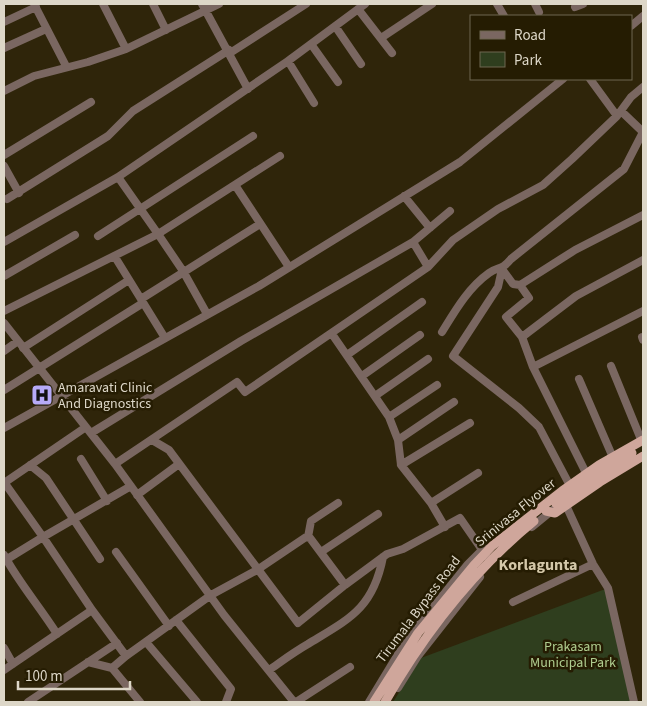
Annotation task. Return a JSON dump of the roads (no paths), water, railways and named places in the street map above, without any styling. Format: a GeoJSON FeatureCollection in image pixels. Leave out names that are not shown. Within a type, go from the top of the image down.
{"type":"FeatureCollection","features":[{"type":"Feature","properties":{"kind":"main road","name":"Srinivasa Flyover"},"geometry":{"type":"LineString","coordinates":[[385,702],[408,663],[478,572],[498,552],[546,511],[642,440]]}},
{"type":"Feature","properties":{"kind":"main road","name":"Srinivasa Flyover"},"geometry":{"type":"LineString","coordinates":[[374,702],[418,633],[492,546],[562,491],[642,440]]}},
{"type":"Feature","properties":{"kind":"main road","name":"Srinivasa Flyover"},"geometry":{"type":"LineString","coordinates":[[546,511],[555,513],[600,482],[643,456]]}},
{"type":"Feature","properties":{"kind":"street"},"geometry":{"type":"LineString","coordinates":[[103,4],[126,49]]}},
{"type":"Feature","properties":{"kind":"street"},"geometry":{"type":"LineString","coordinates":[[153,4],[166,30]]}},
{"type":"Feature","properties":{"kind":"street"},"geometry":{"type":"LineString","coordinates":[[4,91],[34,76],[66,66],[88,62],[126,49],[166,30],[204,7],[219,4]]}},
{"type":"Feature","properties":{"kind":"street"},"geometry":{"type":"LineString","coordinates":[[7,200],[108,136],[133,111],[306,4]]}},
{"type":"Feature","properties":{"kind":"street"},"geometry":{"type":"LineString","coordinates":[[381,38],[432,4]]}},
{"type":"Feature","properties":{"kind":"street"},"geometry":{"type":"LineString","coordinates":[[497,4],[503,15]]}},
{"type":"Feature","properties":{"kind":"street"},"geometry":{"type":"LineString","coordinates":[[534,4],[539,12],[543,4]]}},
{"type":"Feature","properties":{"kind":"street"},"geometry":{"type":"LineString","coordinates":[[4,22],[35,6],[66,66]]}},
{"type":"Feature","properties":{"kind":"street"},"geometry":{"type":"LineString","coordinates":[[4,242],[118,177],[288,61],[362,6],[392,53]]}},
{"type":"Feature","properties":{"kind":"street"},"geometry":{"type":"LineString","coordinates":[[204,7],[230,52],[248,89]]}},
{"type":"Feature","properties":{"kind":"street"},"geometry":{"type":"LineString","coordinates":[[632,25],[643,16]]}},
{"type":"Feature","properties":{"kind":"street"},"geometry":{"type":"LineString","coordinates":[[335,26],[361,64]]}},
{"type":"Feature","properties":{"kind":"street"},"geometry":{"type":"LineString","coordinates":[[4,48],[46,29]]}},
{"type":"Feature","properties":{"kind":"street"},"geometry":{"type":"LineString","coordinates":[[311,44],[338,82]]}},
{"type":"Feature","properties":{"kind":"street"},"geometry":{"type":"LineString","coordinates":[[288,61],[314,102]]}},
{"type":"Feature","properties":{"kind":"street"},"geometry":{"type":"LineString","coordinates":[[4,428],[289,267],[460,162],[563,80]]}},
{"type":"Feature","properties":{"kind":"street"},"geometry":{"type":"LineString","coordinates":[[568,482],[539,428],[519,408],[453,356],[498,287],[502,269],[511,259],[624,169],[643,132],[619,113],[591,80]]}},
{"type":"Feature","properties":{"kind":"street"},"geometry":{"type":"LineString","coordinates":[[115,464],[238,382],[245,392],[428,267],[452,240],[498,209],[543,185],[619,113],[631,97],[643,87]]}},
{"type":"Feature","properties":{"kind":"street"},"geometry":{"type":"LineString","coordinates":[[4,155],[91,102]]}},
{"type":"Feature","properties":{"kind":"street"},"geometry":{"type":"LineString","coordinates":[[98,236],[253,136]]}},
{"type":"Feature","properties":{"kind":"street"},"geometry":{"type":"LineString","coordinates":[[4,311],[158,234],[280,156]]}},
{"type":"Feature","properties":{"kind":"street"},"geometry":{"type":"LineString","coordinates":[[4,166],[19,193]]}},
{"type":"Feature","properties":{"kind":"street"},"geometry":{"type":"LineString","coordinates":[[118,177],[183,271],[207,314]]}},
{"type":"Feature","properties":{"kind":"street"},"geometry":{"type":"LineString","coordinates":[[234,185],[289,267]]}},
{"type":"Feature","properties":{"kind":"street"},"geometry":{"type":"LineString","coordinates":[[404,196],[430,228]]}},
{"type":"Feature","properties":{"kind":"street"},"geometry":{"type":"LineString","coordinates":[[126,656],[92,610],[44,537],[4,483],[88,430],[413,242],[450,211]]}},
{"type":"Feature","properties":{"kind":"street"},"geometry":{"type":"LineString","coordinates":[[502,269],[513,284],[520,285],[575,250],[643,215]]}},
{"type":"Feature","properties":{"kind":"street"},"geometry":{"type":"LineString","coordinates":[[4,390],[40,369],[142,301],[183,271],[260,224]]}},
{"type":"Feature","properties":{"kind":"street"},"geometry":{"type":"LineString","coordinates":[[4,276],[75,235]]}},
{"type":"Feature","properties":{"kind":"street"},"geometry":{"type":"LineString","coordinates":[[413,242],[428,267]]}},
{"type":"Feature","properties":{"kind":"street"},"geometry":{"type":"LineString","coordinates":[[115,257],[165,338]]}},
{"type":"Feature","properties":{"kind":"street"},"geometry":{"type":"LineString","coordinates":[[522,337],[576,296],[643,260]]}},
{"type":"Feature","properties":{"kind":"street"},"geometry":{"type":"LineString","coordinates":[[442,332],[474,287],[490,272],[502,269]]}},
{"type":"Feature","properties":{"kind":"street"},"geometry":{"type":"LineString","coordinates":[[4,351],[21,344],[129,280]]}},
{"type":"Feature","properties":{"kind":"street"},"geometry":{"type":"LineString","coordinates":[[520,285],[529,298],[506,317],[522,337],[533,367],[585,471]]}},
{"type":"Feature","properties":{"kind":"street"},"geometry":{"type":"LineString","coordinates":[[347,355],[422,302]]}},
{"type":"Feature","properties":{"kind":"street"},"geometry":{"type":"LineString","coordinates":[[533,367],[643,311]]}},
{"type":"Feature","properties":{"kind":"street"},"geometry":{"type":"LineString","coordinates":[[4,323],[115,464],[211,595],[295,702],[350,667]]}},
{"type":"Feature","properties":{"kind":"street"},"geometry":{"type":"LineString","coordinates":[[332,334],[390,416],[398,440],[401,465],[431,503],[445,527]]}},
{"type":"Feature","properties":{"kind":"street"},"geometry":{"type":"LineString","coordinates":[[362,376],[420,335]]}},
{"type":"Feature","properties":{"kind":"street"},"geometry":{"type":"LineString","coordinates":[[375,396],[428,359]]}},
{"type":"Feature","properties":{"kind":"street"},"geometry":{"type":"LineString","coordinates":[[611,366],[642,440]]}},
{"type":"Feature","properties":{"kind":"street"},"geometry":{"type":"LineString","coordinates":[[579,379],[611,454]]}},
{"type":"Feature","properties":{"kind":"street"},"geometry":{"type":"LineString","coordinates":[[390,416],[438,384]]}},
{"type":"Feature","properties":{"kind":"street"},"geometry":{"type":"LineString","coordinates":[[398,440],[454,402]]}},
{"type":"Feature","properties":{"kind":"street"},"geometry":{"type":"LineString","coordinates":[[401,465],[470,423]]}},
{"type":"Feature","properties":{"kind":"street"},"geometry":{"type":"LineString","coordinates":[[152,440],[168,450],[298,624],[345,585],[383,557],[460,518],[493,563]]}},
{"type":"Feature","properties":{"kind":"street","name":"Tirumala Bypass Road"},"geometry":{"type":"LineString","coordinates":[[369,702],[406,642],[468,564],[482,550],[568,482],[611,454],[642,440]]}},
{"type":"Feature","properties":{"kind":"street","name":"Tirumala Bypass Road"},"geometry":{"type":"LineString","coordinates":[[389,702],[418,656],[493,563],[517,540],[564,501],[643,451]]}},
{"type":"Feature","properties":{"kind":"street"},"geometry":{"type":"LineString","coordinates":[[82,459],[107,500]]}},
{"type":"Feature","properties":{"kind":"street"},"geometry":{"type":"LineString","coordinates":[[137,495],[179,464]]}},
{"type":"Feature","properties":{"kind":"street"},"geometry":{"type":"LineString","coordinates":[[30,465],[46,478],[100,559]]}},
{"type":"Feature","properties":{"kind":"street"},"geometry":{"type":"LineString","coordinates":[[431,503],[478,474]]}},
{"type":"Feature","properties":{"kind":"street"},"geometry":{"type":"LineString","coordinates":[[58,634],[5,559],[131,486]]}},
{"type":"Feature","properties":{"kind":"street"},"geometry":{"type":"LineString","coordinates":[[564,501],[593,564],[608,588],[634,702]]}},
{"type":"Feature","properties":{"kind":"street"},"geometry":{"type":"LineString","coordinates":[[112,668],[211,595],[257,570],[308,537],[311,522],[338,503]]}},
{"type":"Feature","properties":{"kind":"street"},"geometry":{"type":"LineString","coordinates":[[321,552],[378,514]]}},
{"type":"Feature","properties":{"kind":"street"},"geometry":{"type":"LineString","coordinates":[[308,537],[345,585]]}},
{"type":"Feature","properties":{"kind":"street"},"geometry":{"type":"LineString","coordinates":[[116,552],[169,626]]}},
{"type":"Feature","properties":{"kind":"street"},"geometry":{"type":"LineString","coordinates":[[269,670],[353,616],[368,598],[380,572],[383,557]]}},
{"type":"Feature","properties":{"kind":"street"},"geometry":{"type":"LineString","coordinates":[[513,602],[593,564]]}},
{"type":"Feature","properties":{"kind":"street"},"geometry":{"type":"LineString","coordinates":[[4,670],[92,610]]}},
{"type":"Feature","properties":{"kind":"street"},"geometry":{"type":"LineString","coordinates":[[176,620],[231,689],[226,702]]}},
{"type":"Feature","properties":{"kind":"street"},"geometry":{"type":"LineString","coordinates":[[146,642],[196,702]]}},
{"type":"Feature","properties":{"kind":"street"},"geometry":{"type":"LineString","coordinates":[[28,702],[117,643]]}},
{"type":"Feature","properties":{"kind":"street"},"geometry":{"type":"LineString","coordinates":[[4,648],[13,664]]}},
{"type":"Feature","properties":{"kind":"street"},"geometry":{"type":"LineString","coordinates":[[88,662],[112,668],[140,702]]}},
{"type":"Feature","properties":{"kind":"place","name":"Amaravati Clinic And Diagnostics"},"geometry":{"type":"Point","coordinates":[42,395]}},
{"type":"Feature","properties":{"kind":"district","name":"Korlagunta"},"geometry":{"type":"Point","coordinates":[538,564]}},
{"type":"Feature","properties":{"kind":"park label","name":"Prakasam Municipal Park"},"geometry":{"type":"Point","coordinates":[573,654]}}]}
